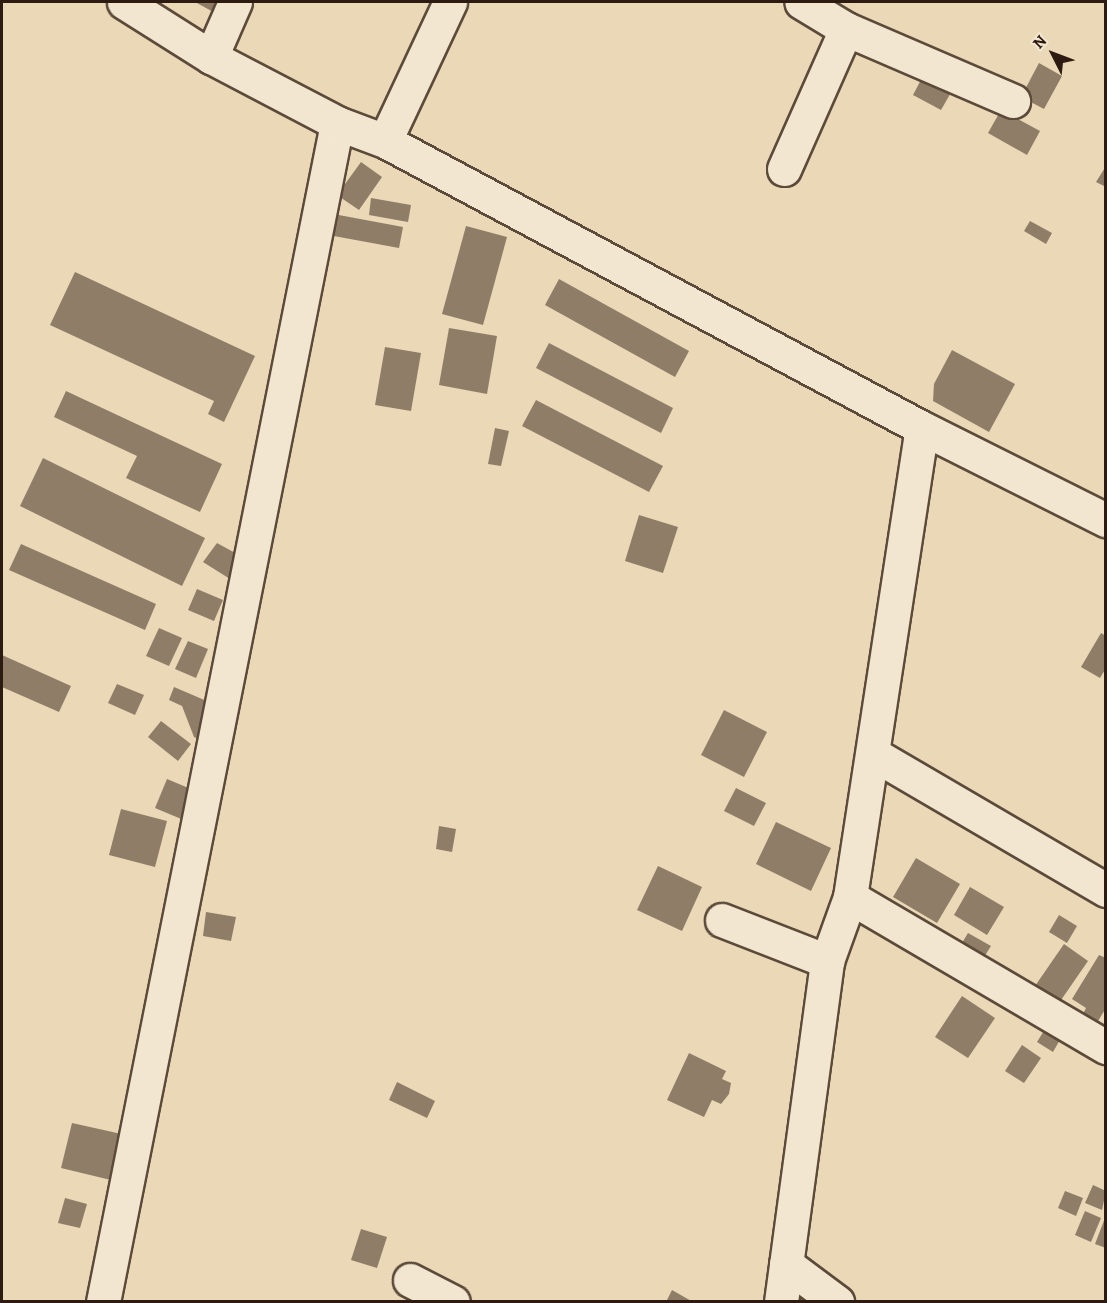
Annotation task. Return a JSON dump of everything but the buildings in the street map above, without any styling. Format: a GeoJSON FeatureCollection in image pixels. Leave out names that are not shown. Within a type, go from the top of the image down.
{"type":"FeatureCollection","features":[{"type":"Feature","properties":{"kind":"lane"},"geometry":{"type":"LineString","coordinates":[[124,2],[210,57],[337,123],[385,141],[922,428],[1106,520]]}},
{"type":"Feature","properties":{"kind":"lane"},"geometry":{"type":"LineString","coordinates":[[210,57],[235,2]]}},
{"type":"Feature","properties":{"kind":"lane"},"geometry":{"type":"LineString","coordinates":[[385,141],[450,2]]}},
{"type":"Feature","properties":{"kind":"lane"},"geometry":{"type":"LineString","coordinates":[[801,2],[846,29],[1013,101]]}},
{"type":"Feature","properties":{"kind":"lane"},"geometry":{"type":"LineString","coordinates":[[784,169],[846,29]]}},
{"type":"Feature","properties":{"kind":"lane"},"geometry":{"type":"LineString","coordinates":[[103,1302],[337,123]]}},
{"type":"Feature","properties":{"kind":"lane"},"geometry":{"type":"LineString","coordinates":[[781,1302],[827,961],[850,897],[875,755],[922,428]]}},
{"type":"Feature","properties":{"kind":"lane"},"geometry":{"type":"LineString","coordinates":[[875,755],[1106,890]]}},
{"type":"Feature","properties":{"kind":"lane"},"geometry":{"type":"LineString","coordinates":[[850,897],[1106,1047]]}},
{"type":"Feature","properties":{"kind":"lane"},"geometry":{"type":"LineString","coordinates":[[722,920],[827,961]]}},
{"type":"Feature","properties":{"kind":"lane"},"geometry":{"type":"LineString","coordinates":[[786,1264],[837,1302]]}},
{"type":"Feature","properties":{"kind":"lane"},"geometry":{"type":"LineString","coordinates":[[410,1280],[453,1302]]}}]}
